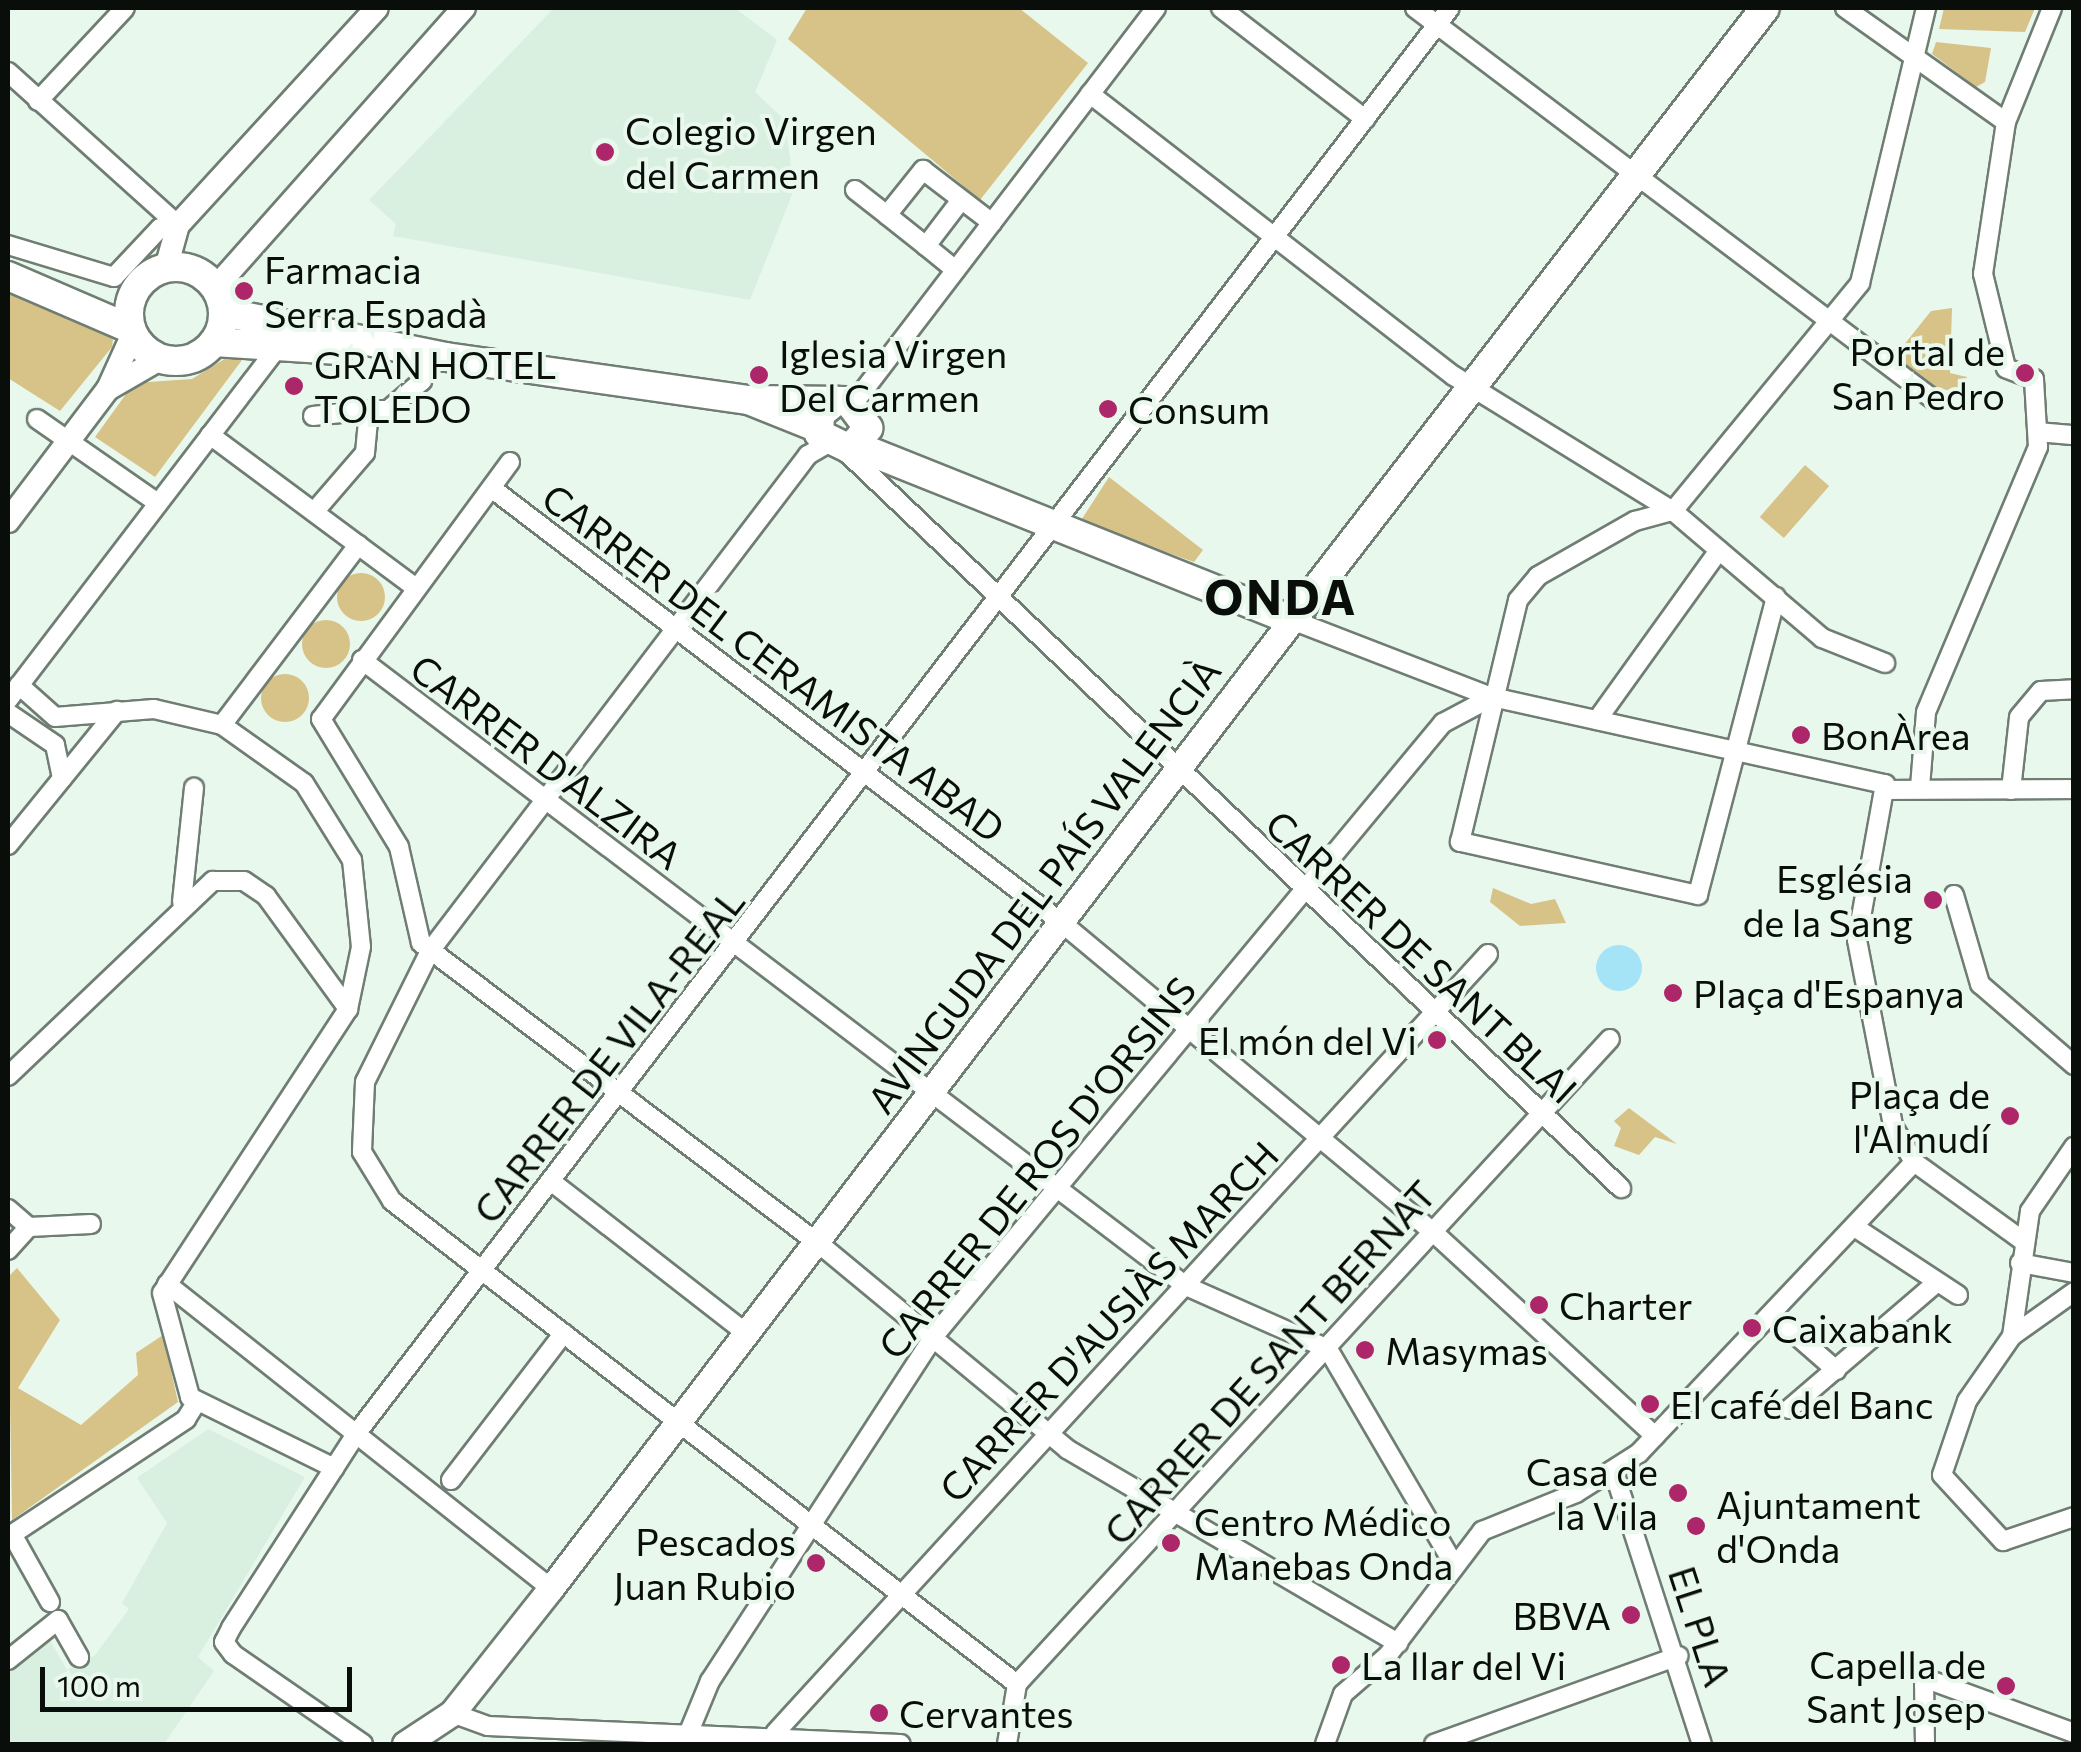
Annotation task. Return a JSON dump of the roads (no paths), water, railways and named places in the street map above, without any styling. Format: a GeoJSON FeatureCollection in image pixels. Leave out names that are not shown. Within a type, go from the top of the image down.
{"type":"FeatureCollection","features":[{"type":"Feature","properties":{"kind":"main road","name":"AVINGUDA DEL PAÍS VALENCIÀ"},"geometry":{"type":"LineString","coordinates":[[405,1744],[452,1713],[551,1588],[1765,8]]}},
{"type":"Feature","properties":{"kind":"main road"},"geometry":{"type":"LineString","coordinates":[[75,300],[132,300],[166,268],[194,270],[219,300],[435,356]]}},
{"type":"Feature","properties":{"kind":"main road"},"geometry":{"type":"LineString","coordinates":[[8,276],[75,300],[132,331],[160,359],[190,359],[214,342],[435,356],[750,400],[843,429],[1052,532],[1292,620]]}},
{"type":"Feature","properties":{"kind":"main road"},"geometry":{"type":"LineString","coordinates":[[132,300],[132,331]]}},
{"type":"Feature","properties":{"kind":"main road"},"geometry":{"type":"LineString","coordinates":[[214,342],[219,300]]}},
{"type":"Feature","properties":{"kind":"street"},"geometry":{"type":"LineString","coordinates":[[38,101],[125,8]]}},
{"type":"Feature","properties":{"kind":"street"},"geometry":{"type":"LineString","coordinates":[[166,268],[178,225],[377,8]]}},
{"type":"Feature","properties":{"kind":"street"},"geometry":{"type":"LineString","coordinates":[[219,300],[464,8]]}},
{"type":"Feature","properties":{"kind":"street"},"geometry":{"type":"LineString","coordinates":[[1007,1744],[1018,1684],[380,1189],[362,1152],[365,1082],[430,951],[808,455],[843,429],[956,270],[1156,8]]}},
{"type":"Feature","properties":{"kind":"street"},"geometry":{"type":"LineString","coordinates":[[1221,8],[1366,119]]}},
{"type":"Feature","properties":{"kind":"street"},"geometry":{"type":"LineString","coordinates":[[1415,8],[1632,177],[1937,402]]}},
{"type":"Feature","properties":{"kind":"street","name":"CARRER DE VILA-REAL"},"geometry":{"type":"LineString","coordinates":[[362,1744],[234,1654],[224,1642],[231,1628],[356,1434],[1052,532],[1450,8]]}},
{"type":"Feature","properties":{"kind":"street"},"geometry":{"type":"LineString","coordinates":[[1845,8],[2006,122]]}},
{"type":"Feature","properties":{"kind":"street"},"geometry":{"type":"LineString","coordinates":[[1776,596],[1730,746],[1698,895],[1460,842],[1518,600],[1538,576],[1635,521],[1674,512],[1830,324],[1864,272],[1926,8]]}},
{"type":"Feature","properties":{"kind":"street"},"geometry":{"type":"LineString","coordinates":[[1920,787],[1926,712],[2034,463],[2038,432],[2033,376],[2006,368],[1985,301],[1989,220],[2006,122],[2052,8]]}},
{"type":"Feature","properties":{"kind":"street"},"geometry":{"type":"LineString","coordinates":[[8,72],[178,225]]}},
{"type":"Feature","properties":{"kind":"street"},"geometry":{"type":"LineString","coordinates":[[1090,94],[1473,386],[1674,512],[1828,642],[1885,662]]}},
{"type":"Feature","properties":{"kind":"street"},"geometry":{"type":"LineString","coordinates":[[887,215],[924,170],[992,223]]}},
{"type":"Feature","properties":{"kind":"street"},"geometry":{"type":"LineString","coordinates":[[854,190],[956,270]]}},
{"type":"Feature","properties":{"kind":"street"},"geometry":{"type":"LineString","coordinates":[[926,246],[961,200]]}},
{"type":"Feature","properties":{"kind":"street"},"geometry":{"type":"LineString","coordinates":[[8,245],[114,278],[160,228],[178,225]]}},
{"type":"Feature","properties":{"kind":"street"},"geometry":{"type":"LineString","coordinates":[[8,521],[108,389],[132,331]]}},
{"type":"Feature","properties":{"kind":"street"},"geometry":{"type":"LineString","coordinates":[[8,700],[278,346]]}},
{"type":"Feature","properties":{"kind":"street"},"geometry":{"type":"LineString","coordinates":[[312,416],[388,410],[422,382],[435,356]]}},
{"type":"Feature","properties":{"kind":"street"},"geometry":{"type":"LineString","coordinates":[[108,389],[160,359]]}},
{"type":"Feature","properties":{"kind":"street"},"geometry":{"type":"LineString","coordinates":[[314,512],[365,453],[369,410]]}},
{"type":"Feature","properties":{"kind":"street"},"geometry":{"type":"LineString","coordinates":[[37,419],[158,503]]}},
{"type":"Feature","properties":{"kind":"street","name":"CARRER DE SANT BLAI"},"geometry":{"type":"LineString","coordinates":[[843,429],[998,600],[1622,1188]]}},
{"type":"Feature","properties":{"kind":"street"},"geometry":{"type":"LineString","coordinates":[[2038,432],[2074,435]]}},
{"type":"Feature","properties":{"kind":"street"},"geometry":{"type":"LineString","coordinates":[[210,435],[416,588]]}},
{"type":"Feature","properties":{"kind":"street"},"geometry":{"type":"LineString","coordinates":[[510,462],[494,490],[321,718],[387,821],[417,935],[430,951],[817,1242],[1050,1433],[1398,1643]]}},
{"type":"Feature","properties":{"kind":"street","name":"CARRER DEL CERAMISTA ABAD"},"geometry":{"type":"LineString","coordinates":[[494,490],[1062,922],[1432,1231],[1654,1436]]}},
{"type":"Feature","properties":{"kind":"street"},"geometry":{"type":"LineString","coordinates":[[222,725],[358,545]]}},
{"type":"Feature","properties":{"kind":"street"},"geometry":{"type":"LineString","coordinates":[[1597,720],[1719,550]]}},
{"type":"Feature","properties":{"kind":"street"},"geometry":{"type":"LineString","coordinates":[[1292,620],[1492,697],[1730,746],[1884,785],[2074,788]]}},
{"type":"Feature","properties":{"kind":"street","name":"CARRER D'ALZIRA"},"geometry":{"type":"LineString","coordinates":[[362,660],[1186,1286],[1328,1349]]}},
{"type":"Feature","properties":{"kind":"street"},"geometry":{"type":"LineString","coordinates":[[19,684],[55,717],[68,771]]}},
{"type":"Feature","properties":{"kind":"street"},"geometry":{"type":"LineString","coordinates":[[2011,790],[2019,717],[2041,691],[2074,689]]}},
{"type":"Feature","properties":{"kind":"street","name":"CARRER DE ROS D'ORSINS"},"geometry":{"type":"LineString","coordinates":[[689,1737],[703,1694],[934,1336],[1443,723],[1492,697]]}},
{"type":"Feature","properties":{"kind":"street"},"geometry":{"type":"LineString","coordinates":[[55,717],[168,710],[222,725],[304,783],[352,860],[361,947],[348,1009],[167,1284],[164,1301],[196,1403],[334,1468]]}},
{"type":"Feature","properties":{"kind":"street"},"geometry":{"type":"LineString","coordinates":[[8,845],[117,711]]}},
{"type":"Feature","properties":{"kind":"street"},"geometry":{"type":"LineString","coordinates":[[8,713],[55,745],[68,771]]}},
{"type":"Feature","properties":{"kind":"street"},"geometry":{"type":"LineString","coordinates":[[1884,785],[1857,940],[1892,1126],[1914,1162],[2025,1232]]}},
{"type":"Feature","properties":{"kind":"street"},"geometry":{"type":"LineString","coordinates":[[182,902],[194,788]]}},
{"type":"Feature","properties":{"kind":"street"},"geometry":{"type":"LineString","coordinates":[[8,1076],[182,902],[230,878],[272,902],[348,1009]]}},
{"type":"Feature","properties":{"kind":"street"},"geometry":{"type":"LineString","coordinates":[[1954,895],[1980,984],[2074,1066]]}},
{"type":"Feature","properties":{"kind":"street","name":"CARRER D'AUSIÀS MARCH"},"geometry":{"type":"LineString","coordinates":[[775,1734],[1488,954]]}},
{"type":"Feature","properties":{"kind":"street","name":"CARRER DE SANT BERNAT"},"geometry":{"type":"LineString","coordinates":[[1018,1684],[1610,1040]]}},
{"type":"Feature","properties":{"kind":"street"},"geometry":{"type":"LineString","coordinates":[[2012,1336],[2025,1232],[2074,1147]]}},
{"type":"Feature","properties":{"kind":"street"},"geometry":{"type":"LineString","coordinates":[[1325,1744],[1343,1694],[1398,1643],[1455,1566],[1492,1524],[1614,1472],[1773,1315],[1914,1162]]}},
{"type":"Feature","properties":{"kind":"street"},"geometry":{"type":"LineString","coordinates":[[552,1182],[747,1334]]}},
{"type":"Feature","properties":{"kind":"street"},"geometry":{"type":"LineString","coordinates":[[8,1250],[18,1218],[91,1224]]}},
{"type":"Feature","properties":{"kind":"street"},"geometry":{"type":"LineString","coordinates":[[1856,1228],[1935,1284],[1958,1295]]}},
{"type":"Feature","properties":{"kind":"street"},"geometry":{"type":"LineString","coordinates":[[2020,1263],[2074,1272]]}},
{"type":"Feature","properties":{"kind":"street"},"geometry":{"type":"LineString","coordinates":[[167,1284],[551,1588]]}},
{"type":"Feature","properties":{"kind":"street"},"geometry":{"type":"LineString","coordinates":[[1789,1409],[1935,1284]]}},
{"type":"Feature","properties":{"kind":"street"},"geometry":{"type":"LineString","coordinates":[[2074,1292],[2012,1336],[1966,1401],[1942,1475],[2003,1540],[2074,1517]]}},
{"type":"Feature","properties":{"kind":"street"},"geometry":{"type":"LineString","coordinates":[[1773,1315],[1836,1370]]}},
{"type":"Feature","properties":{"kind":"street"},"geometry":{"type":"LineString","coordinates":[[451,1480],[564,1333]]}},
{"type":"Feature","properties":{"kind":"street"},"geometry":{"type":"LineString","coordinates":[[1328,1349],[1455,1566]]}},
{"type":"Feature","properties":{"kind":"street"},"geometry":{"type":"LineString","coordinates":[[50,1602],[10,1535],[186,1419],[196,1403]]}},
{"type":"Feature","properties":{"kind":"street","name":"EL PLA"},"geometry":{"type":"LineString","coordinates":[[1614,1472],[1679,1656],[1702,1744]]}},
{"type":"Feature","properties":{"kind":"street"},"geometry":{"type":"LineString","coordinates":[[8,1660],[58,1620],[79,1657]]}},
{"type":"Feature","properties":{"kind":"street"},"geometry":{"type":"LineString","coordinates":[[1434,1744],[1679,1656]]}},
{"type":"Feature","properties":{"kind":"street"},"geometry":{"type":"LineString","coordinates":[[1922,1743],[1918,1694],[1924,1678],[1997,1698],[2074,1733]]}},
{"type":"Feature","properties":{"kind":"street"},"geometry":{"type":"LineString","coordinates":[[452,1713],[488,1726],[689,1737],[775,1734],[901,1744]]}},
{"type":"Feature","properties":{"kind":"water"},"geometry":{"type":"Polygon","coordinates":[[[1619,945],[1635,952],[1642,968],[1635,984],[1619,991],[1603,984],[1596,968],[1603,952],[1619,945]]]}},
{"type":"Feature","properties":{"kind":"place","name":"Colegio Virgen del Carmen"},"geometry":{"type":"Point","coordinates":[605,152]}},
{"type":"Feature","properties":{"kind":"place","name":"Farmacia Serra Espadà"},"geometry":{"type":"Point","coordinates":[244,291]}},
{"type":"Feature","properties":{"kind":"place","name":"Portal de San Pedro"},"geometry":{"type":"Point","coordinates":[2025,373]}},
{"type":"Feature","properties":{"kind":"place","name":"Iglesia Virgen Del Carmen"},"geometry":{"type":"Point","coordinates":[759,375]}},
{"type":"Feature","properties":{"kind":"place","name":"GRAN HOTEL TOLEDO"},"geometry":{"type":"Point","coordinates":[294,386]}},
{"type":"Feature","properties":{"kind":"place","name":"Consum"},"geometry":{"type":"Point","coordinates":[1108,409]}},
{"type":"Feature","properties":{"kind":"place","name":"BonÀrea"},"geometry":{"type":"Point","coordinates":[1801,735]}},
{"type":"Feature","properties":{"kind":"place","name":"Església de la Sang"},"geometry":{"type":"Point","coordinates":[1933,900]}},
{"type":"Feature","properties":{"kind":"place","name":"Plaça d'Espanya"},"geometry":{"type":"Point","coordinates":[1673,993]}},
{"type":"Feature","properties":{"kind":"place","name":"El món del Vi"},"geometry":{"type":"Point","coordinates":[1437,1040]}},
{"type":"Feature","properties":{"kind":"place","name":"Plaça de l'Almudí"},"geometry":{"type":"Point","coordinates":[2010,1116]}},
{"type":"Feature","properties":{"kind":"place","name":"Charter"},"geometry":{"type":"Point","coordinates":[1539,1305]}},
{"type":"Feature","properties":{"kind":"place","name":"Caixabank"},"geometry":{"type":"Point","coordinates":[1752,1328]}},
{"type":"Feature","properties":{"kind":"place","name":"Masymas"},"geometry":{"type":"Point","coordinates":[1365,1350]}},
{"type":"Feature","properties":{"kind":"place","name":"El café del Banc"},"geometry":{"type":"Point","coordinates":[1650,1404]}},
{"type":"Feature","properties":{"kind":"place","name":"Casa de la Vila"},"geometry":{"type":"Point","coordinates":[1678,1493]}},
{"type":"Feature","properties":{"kind":"place","name":"Ajuntament d'Onda"},"geometry":{"type":"Point","coordinates":[1696,1526]}},
{"type":"Feature","properties":{"kind":"place","name":"Centro Médico Manebas Onda"},"geometry":{"type":"Point","coordinates":[1171,1543]}},
{"type":"Feature","properties":{"kind":"place","name":"Pescados Juan Rubio"},"geometry":{"type":"Point","coordinates":[816,1563]}},
{"type":"Feature","properties":{"kind":"place","name":"BBVA"},"geometry":{"type":"Point","coordinates":[1631,1615]}},
{"type":"Feature","properties":{"kind":"place","name":"La llar del Vi"},"geometry":{"type":"Point","coordinates":[1341,1665]}},
{"type":"Feature","properties":{"kind":"place","name":"Capella de Sant Josep"},"geometry":{"type":"Point","coordinates":[2006,1686]}},
{"type":"Feature","properties":{"kind":"place","name":"Cervantes"},"geometry":{"type":"Point","coordinates":[879,1713]}},
{"type":"Feature","properties":{"kind":"district","name":"ONDA"},"geometry":{"type":"Point","coordinates":[1281,596]}}]}
